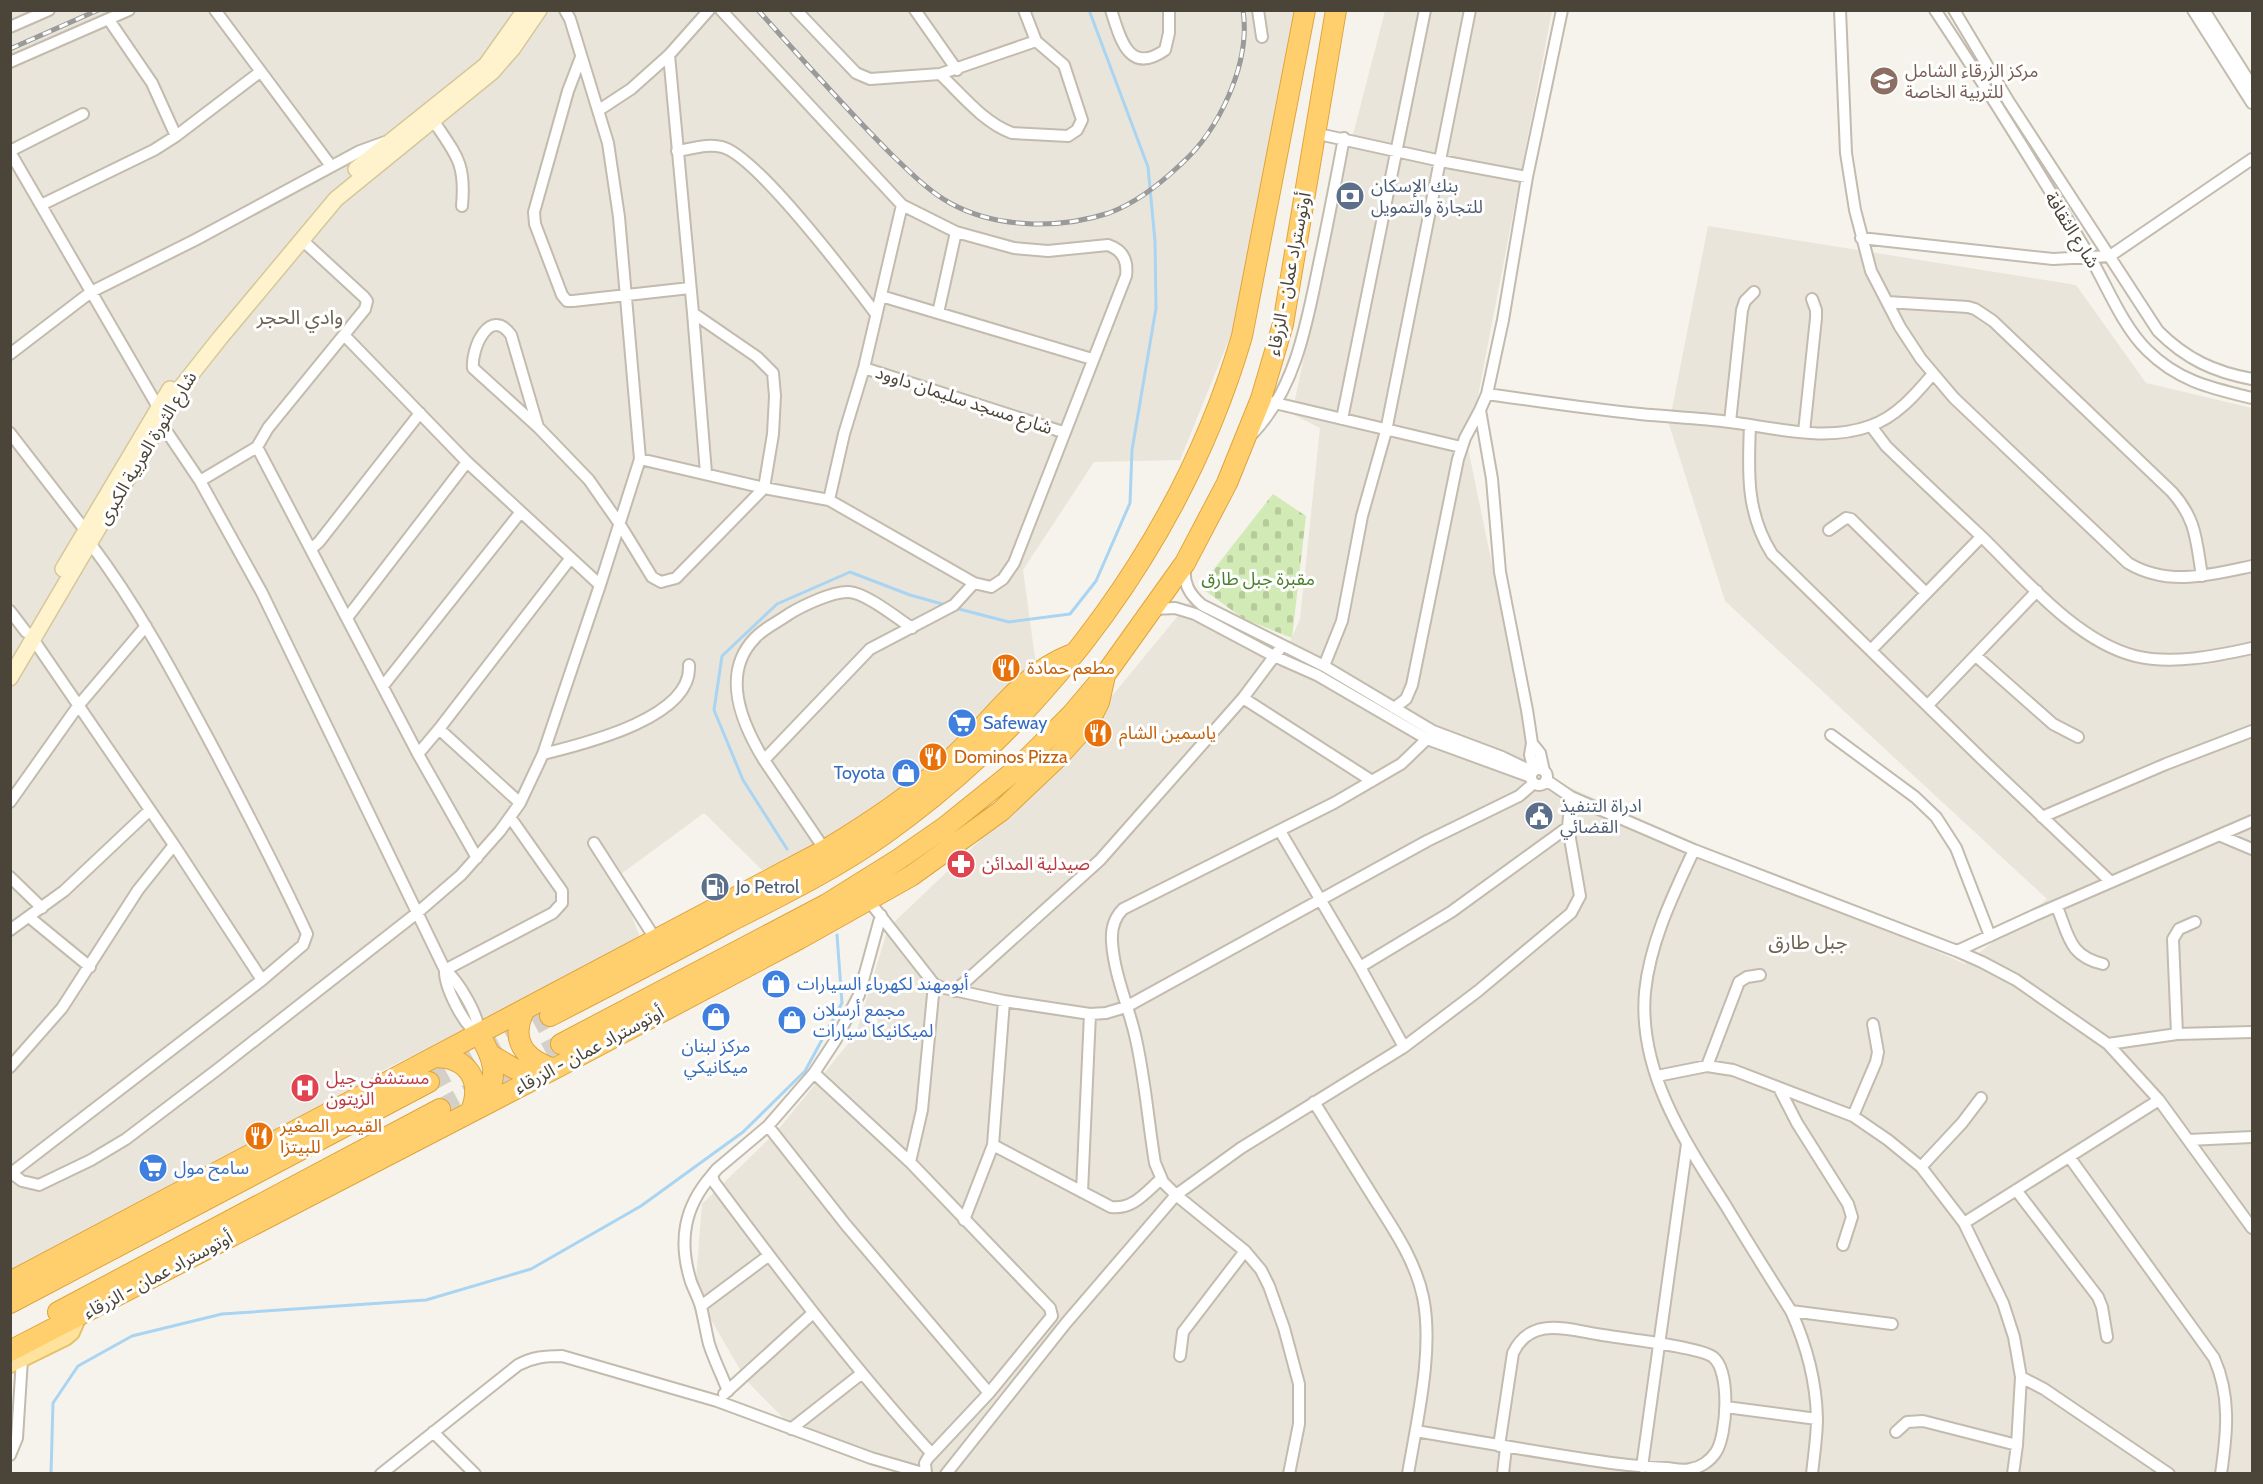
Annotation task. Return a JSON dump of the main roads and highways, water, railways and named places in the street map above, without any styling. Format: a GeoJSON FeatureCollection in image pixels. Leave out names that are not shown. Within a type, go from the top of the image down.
{"type":"FeatureCollection","features":[{"type":"Feature","properties":{"kind":"highway","name":"أوتوستراد عمان - الزرقاء"},"geometry":{"type":"LineString","coordinates":[[550,1016],[812,879],[881,836],[925,804],[961,762],[1043,691],[1075,653],[1120,590],[1160,526],[1192,466],[1228,383],[1242,336],[1305,10]]}},
{"type":"Feature","properties":{"kind":"highway","name":"أوتوستراد عمان - الزرقاء"},"geometry":{"type":"LineString","coordinates":[[561,1044],[857,887],[945,827],[987,794],[1046,741],[1105,675],[1185,563],[1227,483],[1245,441],[1269,401],[1336,10]]}},
{"type":"Feature","properties":{"kind":"highway","name":"أوتوستراد عمان - الزرقاء"},"geometry":{"type":"LineString","coordinates":[[14,1358],[77,1318],[546,1073],[875,908],[911,876],[1001,811],[1045,770],[1086,726],[1099,702],[1105,675]]}},
{"type":"Feature","properties":{"kind":"highway","name":"أوتوستراد عمان - الزرقاء"},"geometry":{"type":"LineString","coordinates":[[10,1282],[825,850],[871,823],[914,790],[961,762]]}},
{"type":"Feature","properties":{"kind":"highway"},"geometry":{"type":"LineString","coordinates":[[987,794],[1001,811]]}},
{"type":"Feature","properties":{"kind":"highway"},"geometry":{"type":"LineString","coordinates":[[525,1009],[518,1031],[520,1042],[525,1053],[546,1073]]}},
{"type":"Feature","properties":{"kind":"highway"},"geometry":{"type":"LineString","coordinates":[[479,1034],[491,1054],[513,1068],[546,1073]]}},
{"type":"Feature","properties":{"kind":"highway"},"geometry":{"type":"LineString","coordinates":[[479,1108],[492,1080],[491,1054]]}},
{"type":"Feature","properties":{"kind":"highway"},"geometry":{"type":"LineString","coordinates":[[435,1057],[446,1057],[467,1068],[473,1078],[476,1089],[475,1101],[479,1108]]}},
{"type":"Feature","properties":{"kind":"highway"},"geometry":{"type":"LineString","coordinates":[[10,1303],[429,1082]]}},
{"type":"Feature","properties":{"kind":"highway","name":"أوتوستراد عمان - الزرقاء"},"geometry":{"type":"LineString","coordinates":[[10,1337],[440,1109]]}},
{"type":"Feature","properties":{"kind":"main road","name":"شارع الثورة العربية الكبرى"},"geometry":{"type":"LineString","coordinates":[[10,678],[30,636],[88,537],[158,407],[203,344],[342,182],[391,139],[486,65],[525,10]]}},
{"type":"Feature","properties":{"kind":"main road","name":"شارع الثورة العربية الكبرى"},"geometry":{"type":"LineString","coordinates":[[88,537],[188,377],[301,239],[347,189],[492,72],[513,48],[539,10]]}},
{"type":"Feature","properties":{"kind":"main road","name":"شارع الثورة العربية الكبرى"},"geometry":{"type":"LineString","coordinates":[[10,660],[30,636]]}},
{"type":"Feature","properties":{"kind":"waterway"},"geometry":{"type":"LineString","coordinates":[[955,608],[1009,622],[1070,614],[1096,581],[1130,503],[1132,450],[1156,308],[1155,241],[1148,167],[1089,10]]}},
{"type":"Feature","properties":{"kind":"waterway"},"geometry":{"type":"LineString","coordinates":[[787,849],[743,780],[714,710],[722,656],[777,604],[850,572],[910,595],[946,605]]}},
{"type":"Feature","properties":{"kind":"waterway"},"geometry":{"type":"LineString","coordinates":[[51,1474],[53,1403],[78,1366],[132,1336],[222,1314],[426,1300],[531,1269],[641,1206],[743,1132],[805,1071],[842,1003],[837,935]]}},
{"type":"Feature","properties":{"kind":"tunnel"},"geometry":{"type":"LineString","coordinates":[[429,1082],[550,1016]]}},
{"type":"Feature","properties":{"kind":"tunnel"},"geometry":{"type":"LineString","coordinates":[[440,1109],[561,1044]]}},
{"type":"Feature","properties":{"kind":"railway"},"geometry":{"type":"LineString","coordinates":[[10,49],[98,10]]}},
{"type":"Feature","properties":{"kind":"railway"},"geometry":{"type":"LineString","coordinates":[[758,10],[857,119],[926,187],[968,212],[1008,222],[1029,224],[1070,222],[1109,213],[1147,192],[1180,165],[1207,134],[1229,95],[1242,52],[1243,10]]}},
{"type":"Feature","properties":{"kind":"place","name":"مركز الزرقاء الشامل للتربية الخاصة"},"geometry":{"type":"Point","coordinates":[1884,81]}},
{"type":"Feature","properties":{"kind":"place","name":"بنك الإسكان للتجارة والتمويل"},"geometry":{"type":"Point","coordinates":[1350,196]}},
{"type":"Feature","properties":{"kind":"place","name":"مطعم حمادة"},"geometry":{"type":"Point","coordinates":[1006,668]}},
{"type":"Feature","properties":{"kind":"place","name":"Safeway"},"geometry":{"type":"Point","coordinates":[962,723]}},
{"type":"Feature","properties":{"kind":"place","name":"ياسمين الشام"},"geometry":{"type":"Point","coordinates":[1098,733]}},
{"type":"Feature","properties":{"kind":"place","name":"Dominos Pizza"},"geometry":{"type":"Point","coordinates":[933,757]}},
{"type":"Feature","properties":{"kind":"place","name":"Toyota"},"geometry":{"type":"Point","coordinates":[906,773]}},
{"type":"Feature","properties":{"kind":"place","name":"ادراة التنفيذ القضائي"},"geometry":{"type":"Point","coordinates":[1539,816]}},
{"type":"Feature","properties":{"kind":"place","name":"صيدلية المدائن"},"geometry":{"type":"Point","coordinates":[961,864]}},
{"type":"Feature","properties":{"kind":"place","name":"Jo Petrol"},"geometry":{"type":"Point","coordinates":[715,887]}},
{"type":"Feature","properties":{"kind":"place","name":"أبومهند لكهرباء السيارات"},"geometry":{"type":"Point","coordinates":[776,984]}},
{"type":"Feature","properties":{"kind":"place","name":"مركز لبنان ميكانيكي"},"geometry":{"type":"Point","coordinates":[716,1017]}},
{"type":"Feature","properties":{"kind":"place","name":"مجمع أرسلان لميكانيكا سيارات"},"geometry":{"type":"Point","coordinates":[792,1020]}},
{"type":"Feature","properties":{"kind":"place","name":"مستشفى جيل الزيتون"},"geometry":{"type":"Point","coordinates":[305,1088]}},
{"type":"Feature","properties":{"kind":"place","name":"القيصر الصغير للبيتزا"},"geometry":{"type":"Point","coordinates":[259,1136]}},
{"type":"Feature","properties":{"kind":"place","name":"سامح مول"},"geometry":{"type":"Point","coordinates":[153,1168]}},
{"type":"Feature","properties":{"kind":"district","name":"وادي الحجر"},"geometry":{"type":"Point","coordinates":[300,317]}},
{"type":"Feature","properties":{"kind":"district","name":"جبل طارق"},"geometry":{"type":"Point","coordinates":[1808,942]}},
{"type":"Feature","properties":{"kind":"park label","name":"مقبرة جبل طارق"},"geometry":{"type":"Point","coordinates":[1258,579]}}]}
